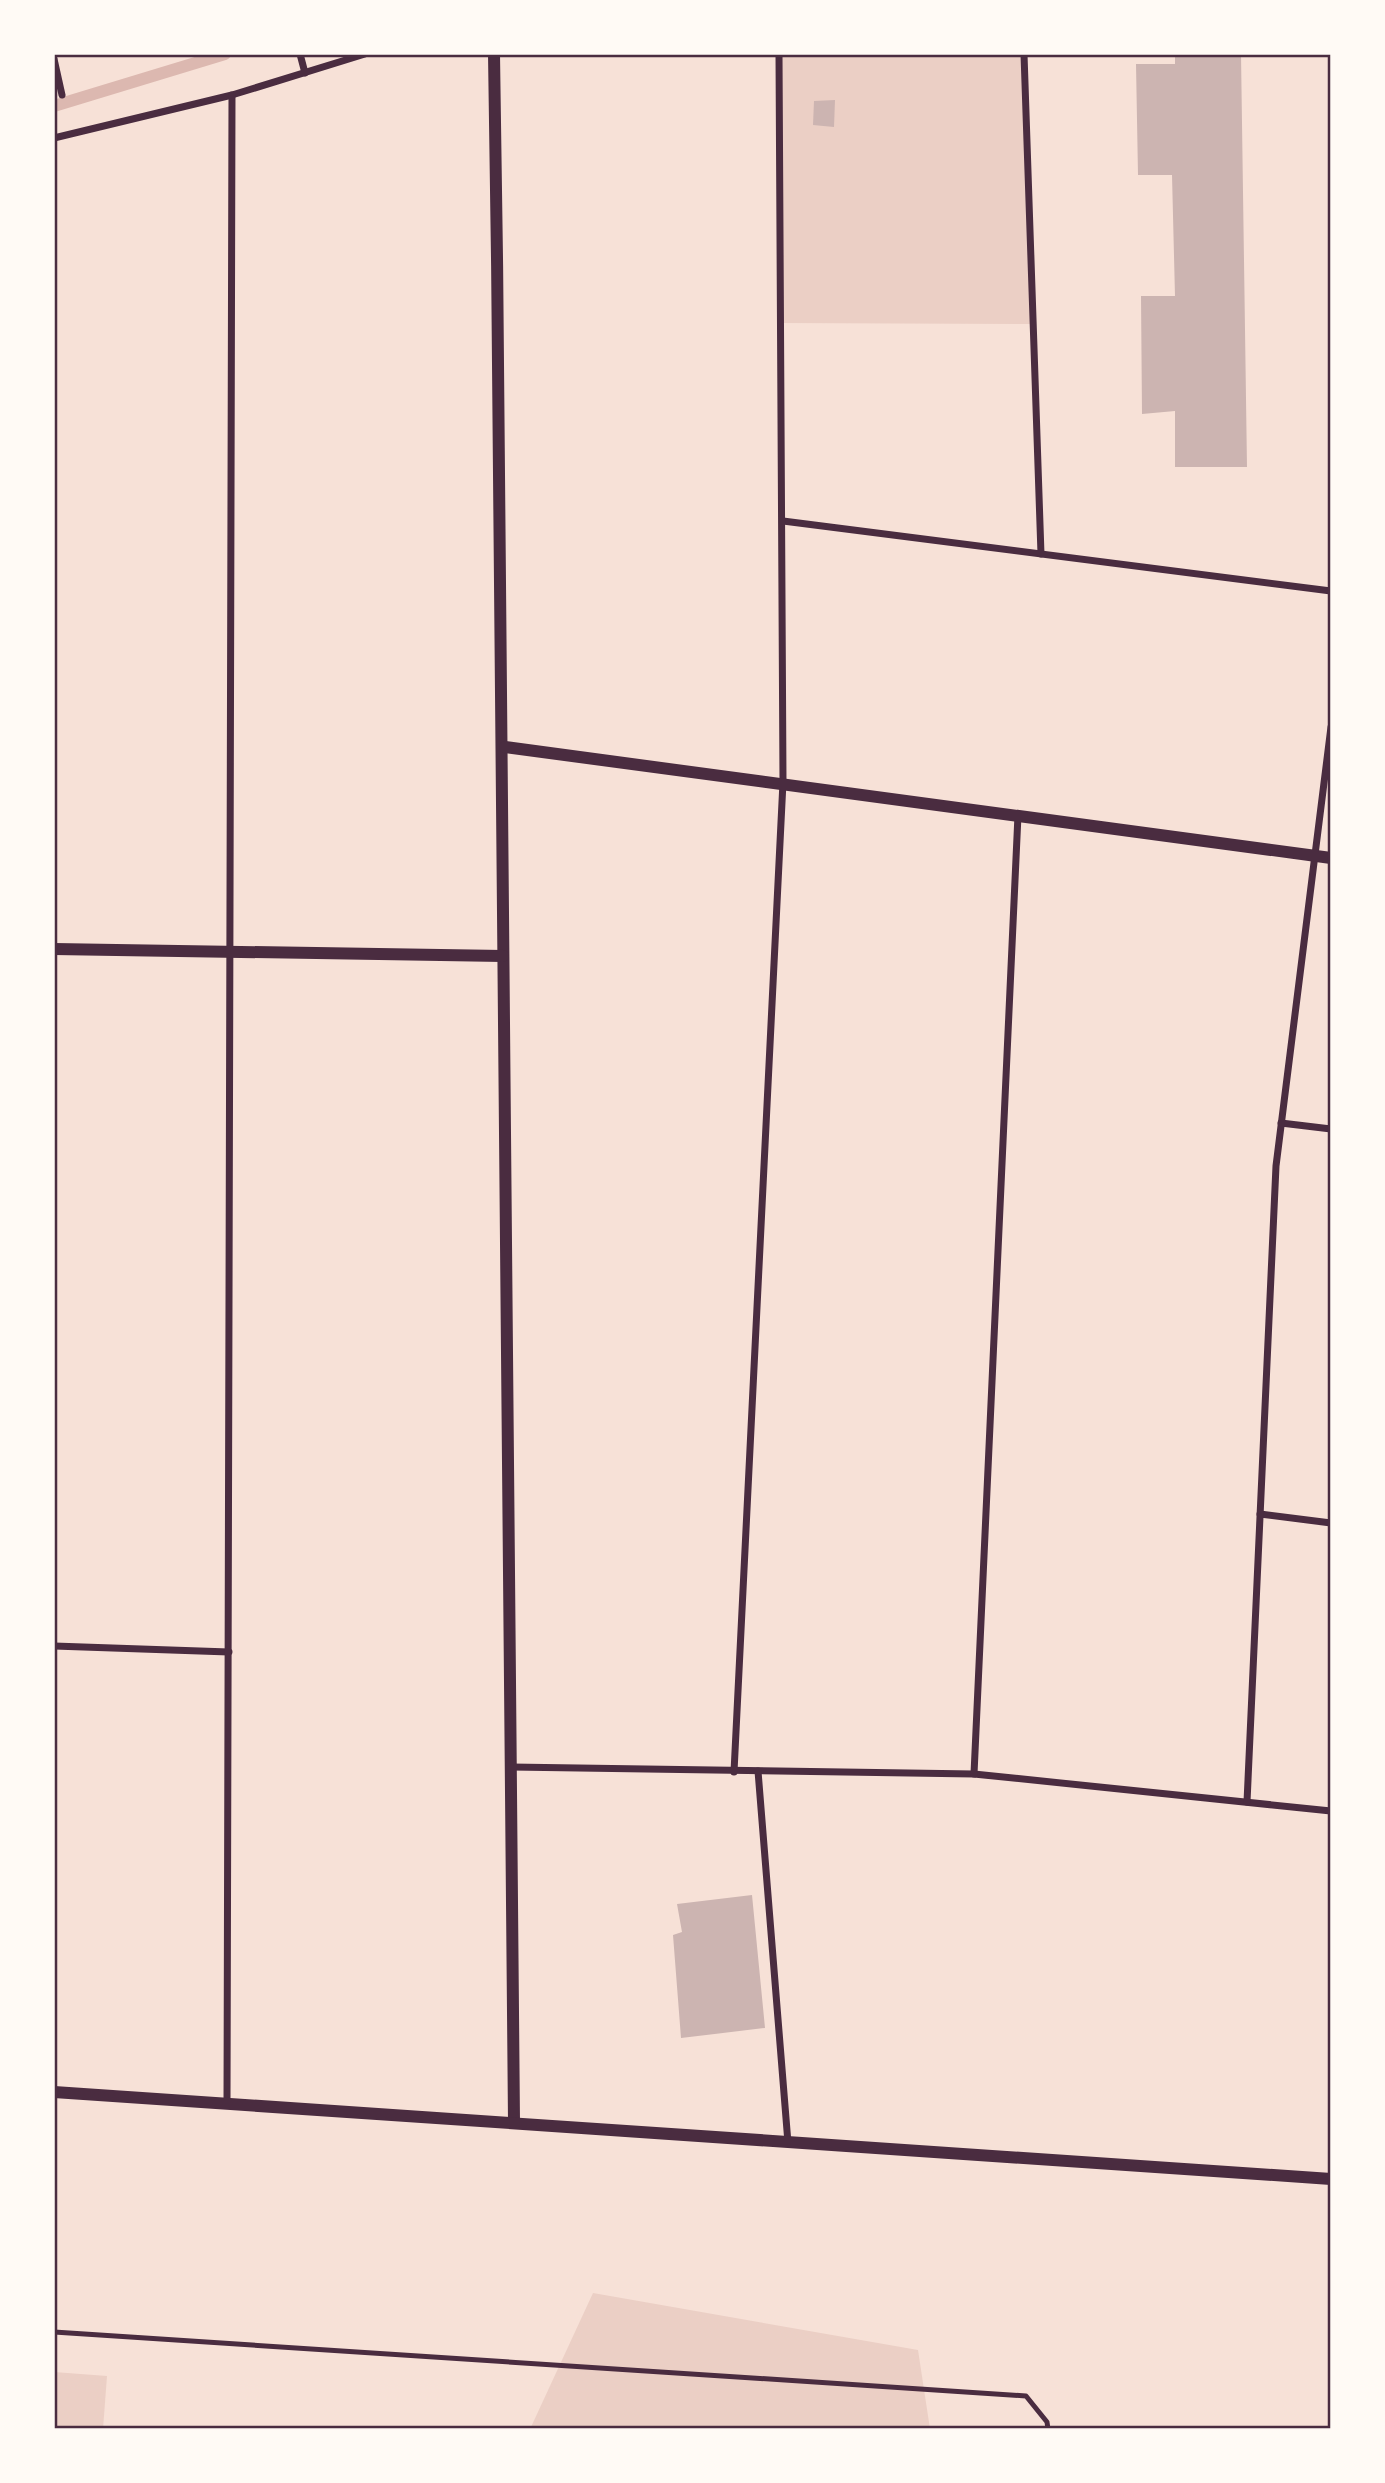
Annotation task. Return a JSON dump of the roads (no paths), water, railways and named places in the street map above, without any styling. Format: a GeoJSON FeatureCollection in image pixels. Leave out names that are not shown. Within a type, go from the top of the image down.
{"type":"FeatureCollection","features":[{"type":"Feature","properties":{"kind":"street"},"geometry":{"type":"LineString","coordinates":[[300,54],[306,73]]}},
{"type":"Feature","properties":{"kind":"street"},"geometry":{"type":"LineString","coordinates":[[54,138],[232,95],[365,54]]}},
{"type":"Feature","properties":{"kind":"street"},"geometry":{"type":"LineString","coordinates":[[494,54],[505,747],[503,956],[514,2122]]}},
{"type":"Feature","properties":{"kind":"street"},"geometry":{"type":"LineString","coordinates":[[734,1772],[782,782],[783,522],[778,323],[779,54]]}},
{"type":"Feature","properties":{"kind":"street"},"geometry":{"type":"LineString","coordinates":[[1024,54],[1041,554]]}},
{"type":"Feature","properties":{"kind":"street"},"geometry":{"type":"LineString","coordinates":[[54,59],[62,96]]}},
{"type":"Feature","properties":{"kind":"street"},"geometry":{"type":"LineString","coordinates":[[227,2104],[232,952],[232,95]]}},
{"type":"Feature","properties":{"kind":"street"},"geometry":{"type":"LineString","coordinates":[[783,522],[1331,591]]}},
{"type":"Feature","properties":{"kind":"street"},"geometry":{"type":"LineString","coordinates":[[1247,1802],[1276,1166],[1331,727]]}},
{"type":"Feature","properties":{"kind":"street"},"geometry":{"type":"LineString","coordinates":[[505,747],[782,782],[1331,858]]}},
{"type":"Feature","properties":{"kind":"street"},"geometry":{"type":"LineString","coordinates":[[974,1774],[1018,815]]}},
{"type":"Feature","properties":{"kind":"street"},"geometry":{"type":"LineString","coordinates":[[54,948],[503,956]]}},
{"type":"Feature","properties":{"kind":"street"},"geometry":{"type":"LineString","coordinates":[[1281,1123],[1331,1129]]}},
{"type":"Feature","properties":{"kind":"street"},"geometry":{"type":"LineString","coordinates":[[1260,1514],[1331,1523]]}},
{"type":"Feature","properties":{"kind":"street"},"geometry":{"type":"LineString","coordinates":[[54,1646],[229,1652]]}},
{"type":"Feature","properties":{"kind":"street"},"geometry":{"type":"LineString","coordinates":[[511,1767],[974,1774],[1331,1811]]}},
{"type":"Feature","properties":{"kind":"street"},"geometry":{"type":"LineString","coordinates":[[758,1771],[788,2143]]}},
{"type":"Feature","properties":{"kind":"street"},"geometry":{"type":"LineString","coordinates":[[54,2092],[1331,2179]]}},
{"type":"Feature","properties":{"kind":"lane"},"geometry":{"type":"LineString","coordinates":[[54,2332],[1026,2396],[1047,2422],[1048,2429]]}},
{"type":"Feature","properties":{"kind":"waterway"},"geometry":{"type":"LineString","coordinates":[[54,106],[225,54]]}}]}
